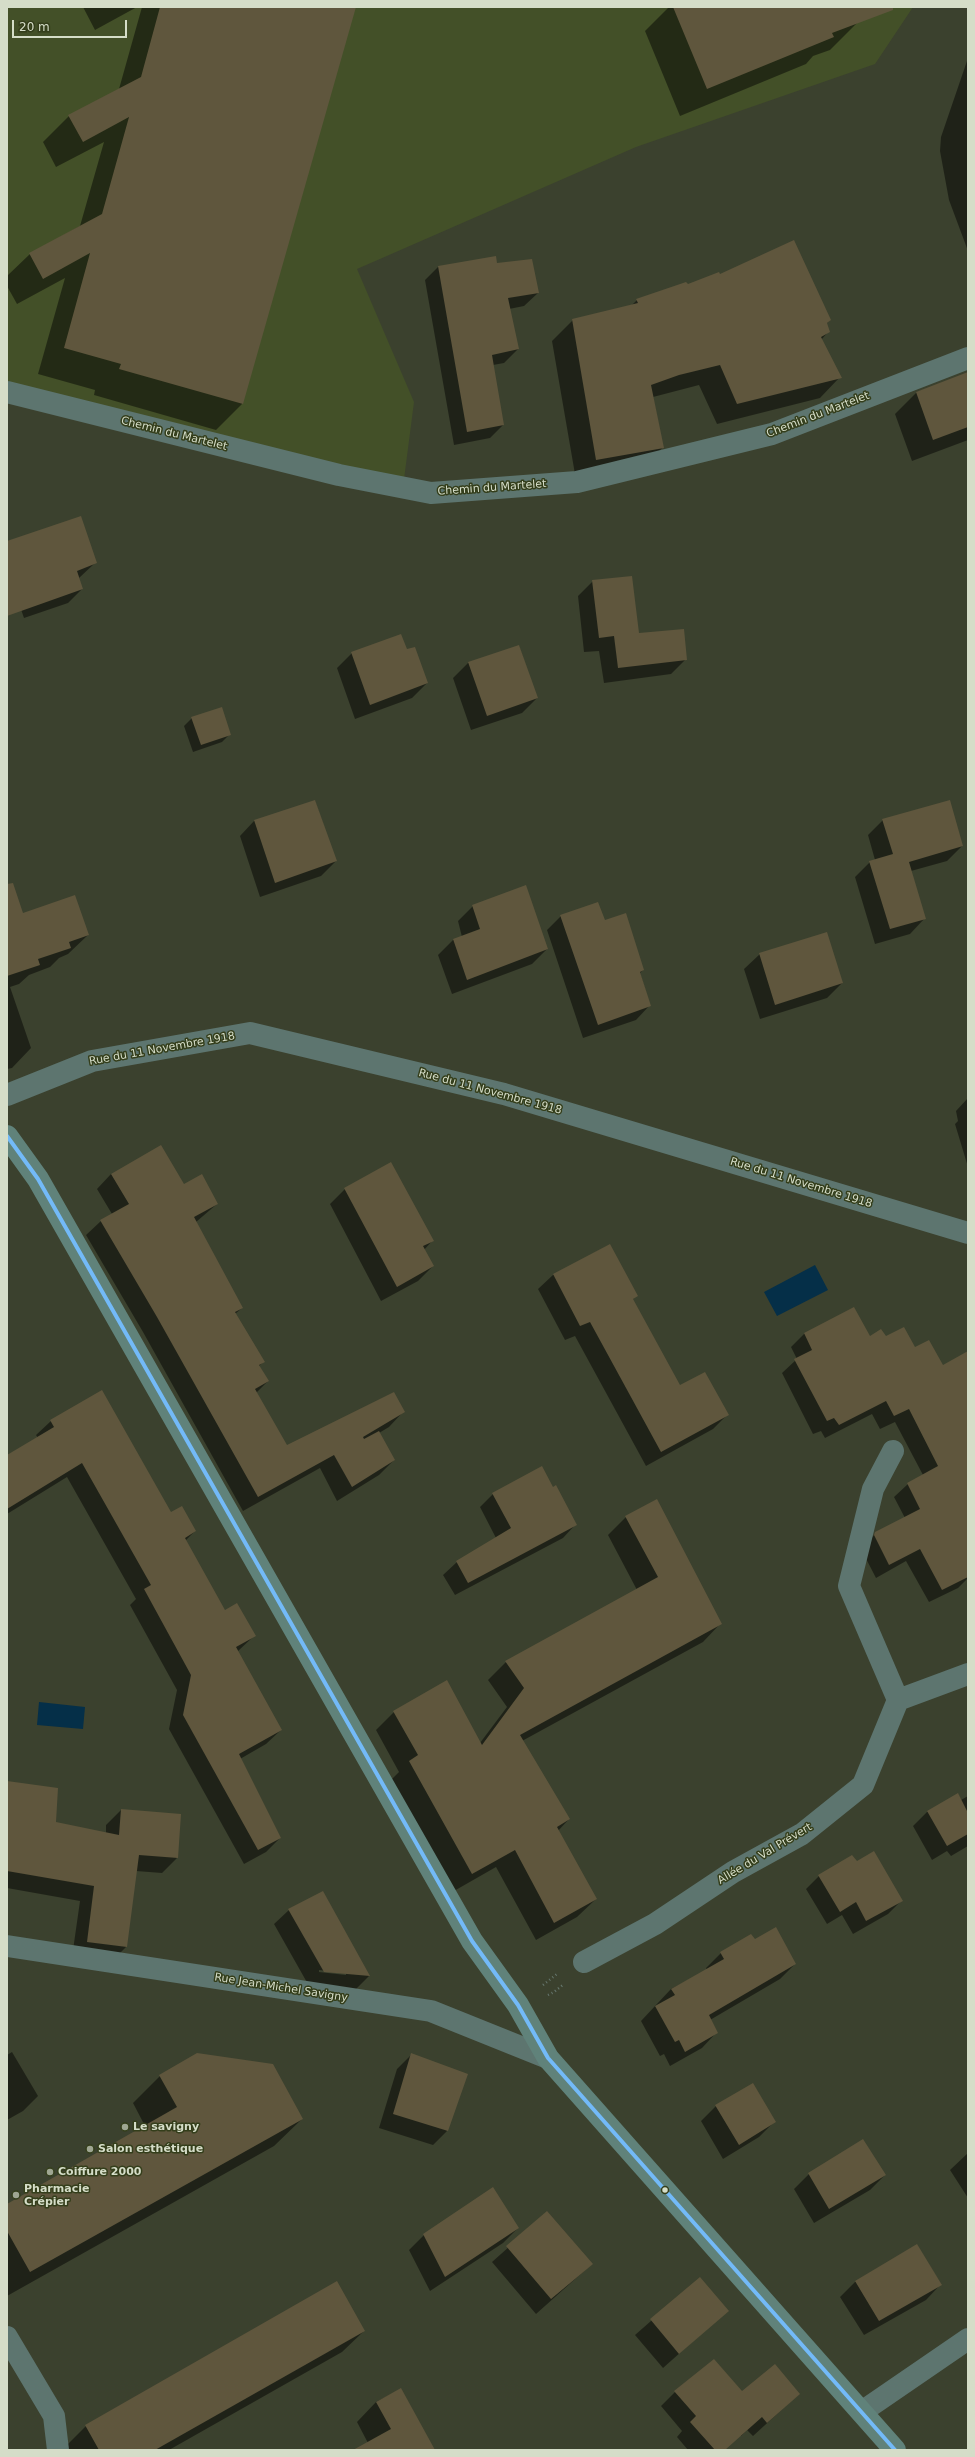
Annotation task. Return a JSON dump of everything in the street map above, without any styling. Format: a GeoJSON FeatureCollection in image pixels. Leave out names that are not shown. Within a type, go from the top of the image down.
{"type":"FeatureCollection","features":[{"type":"Feature","properties":{"kind":"main road"},"geometry":{"type":"LineString","coordinates":[[7,1136],[38,1179],[468,1934],[518,2005],[548,2058],[863,2411],[895,2450]]}},
{"type":"Feature","properties":{"kind":"street","name":"Chemin du Martelet"},"geometry":{"type":"LineString","coordinates":[[7,392],[339,476],[431,493],[577,482],[764,436],[968,358]]}},
{"type":"Feature","properties":{"kind":"street","name":"Rue du 11 Novembre 1918"},"geometry":{"type":"LineString","coordinates":[[7,1094],[92,1061],[250,1033],[504,1094],[968,1233]]}},
{"type":"Feature","properties":{"kind":"street"},"geometry":{"type":"LineString","coordinates":[[893,1451],[872,1489],[849,1586],[898,1700],[968,1674]]}},
{"type":"Feature","properties":{"kind":"street","name":"Allée du Val Prévert"},"geometry":{"type":"LineString","coordinates":[[584,1962],[654,1924],[733,1872],[802,1834],[862,1785],[898,1700]]}},
{"type":"Feature","properties":{"kind":"street","name":"Rue Jean-Michel Savigny"},"geometry":{"type":"LineString","coordinates":[[7,1946],[431,2011],[548,2058]]}},
{"type":"Feature","properties":{"kind":"street"},"geometry":{"type":"LineString","coordinates":[[7,2337],[54,2416],[58,2450]]}},
{"type":"Feature","properties":{"kind":"street"},"geometry":{"type":"LineString","coordinates":[[863,2411],[968,2339]]}},
{"type":"Feature","properties":{"kind":"path"},"geometry":{"type":"LineString","coordinates":[[518,2005],[566,1966],[584,1962]]}},
{"type":"Feature","properties":{"kind":"path"},"geometry":{"type":"LineString","coordinates":[[518,2005],[554,1992],[573,1976],[584,1962]]}},
{"type":"Feature","properties":{"kind":"shaded area"},"geometry":{"type":"Polygon","coordinates":[[[7,7],[913,7],[875,64],[636,147],[357,269],[414,402],[403,487],[7,392],[7,7]]]}},
{"type":"Feature","properties":{"kind":"water"},"geometry":{"type":"Polygon","coordinates":[[[815,1265],[828,1290],[777,1316],[764,1292],[815,1265]]]}},
{"type":"Feature","properties":{"kind":"water"},"geometry":{"type":"Polygon","coordinates":[[[39,1702],[85,1707],[83,1729],[37,1725],[39,1702]]]}},
{"type":"Feature","properties":{"kind":"building"},"geometry":{"type":"Polygon","coordinates":[[[160,7],[356,7],[243,404],[119,369],[121,364],[64,348],[90,253],[43,279],[29,253],[102,214],[129,117],[83,142],[68,115],[141,77],[160,7]]]}},
{"type":"Feature","properties":{"kind":"building"},"geometry":{"type":"Polygon","coordinates":[[[673,7],[893,7],[893,10],[832,33],[834,37],[707,89],[673,7]]]}},
{"type":"Feature","properties":{"kind":"building"},"geometry":{"type":"Polygon","coordinates":[[[794,240],[831,320],[827,323],[830,332],[821,337],[842,378],[737,404],[720,365],[679,375],[651,385],[664,448],[596,460],[572,319],[638,303],[636,299],[686,282],[688,284],[719,272],[720,274],[794,240]]]}},
{"type":"Feature","properties":{"kind":"building"},"geometry":{"type":"Polygon","coordinates":[[[496,256],[497,263],[532,259],[539,293],[508,298],[519,349],[492,355],[504,425],[467,432],[438,266],[496,256]]]}},
{"type":"Feature","properties":{"kind":"building"},"geometry":{"type":"Polygon","coordinates":[[[968,372],[968,427],[933,440],[916,392],[968,372]]]}},
{"type":"Feature","properties":{"kind":"building"},"geometry":{"type":"Polygon","coordinates":[[[81,516],[97,563],[77,571],[83,589],[7,616],[7,541],[81,516]]]}},
{"type":"Feature","properties":{"kind":"building"},"geometry":{"type":"Polygon","coordinates":[[[632,576],[639,633],[684,629],[687,660],[618,668],[614,636],[599,638],[592,580],[632,576]]]}},
{"type":"Feature","properties":{"kind":"building"},"geometry":{"type":"Polygon","coordinates":[[[401,634],[407,649],[415,647],[428,683],[370,705],[351,652],[401,634]]]}},
{"type":"Feature","properties":{"kind":"building"},"geometry":{"type":"Polygon","coordinates":[[[519,645],[538,698],[487,716],[468,662],[519,645]]]}},
{"type":"Feature","properties":{"kind":"building"},"geometry":{"type":"Polygon","coordinates":[[[222,707],[231,735],[201,745],[191,717],[222,707]]]}},
{"type":"Feature","properties":{"kind":"building"},"geometry":{"type":"Polygon","coordinates":[[[315,800],[337,861],[275,883],[254,820],[315,800]]]}},
{"type":"Feature","properties":{"kind":"building"},"geometry":{"type":"Polygon","coordinates":[[[950,800],[963,846],[909,862],[926,919],[890,929],[869,861],[893,854],[882,819],[950,800]]]}},
{"type":"Feature","properties":{"kind":"building"},"geometry":{"type":"Polygon","coordinates":[[[13,883],[23,913],[75,895],[89,935],[69,942],[71,948],[38,959],[40,965],[7,976],[7,884],[13,883]]]}},
{"type":"Feature","properties":{"kind":"building"},"geometry":{"type":"Polygon","coordinates":[[[526,885],[548,949],[467,980],[453,939],[480,929],[472,905],[526,885]]]}},
{"type":"Feature","properties":{"kind":"building"},"geometry":{"type":"Polygon","coordinates":[[[598,902],[605,920],[626,913],[644,970],[640,972],[651,1006],[598,1025],[560,915],[598,902]]]}},
{"type":"Feature","properties":{"kind":"building"},"geometry":{"type":"Polygon","coordinates":[[[827,932],[843,983],[775,1005],[759,953],[827,932]]]}},
{"type":"Feature","properties":{"kind":"building"},"geometry":{"type":"Polygon","coordinates":[[[161,1145],[184,1184],[202,1174],[218,1204],[194,1217],[243,1308],[235,1312],[265,1362],[259,1365],[269,1381],[255,1389],[287,1445],[394,1392],[405,1412],[363,1437],[364,1439],[379,1431],[395,1460],[352,1487],[334,1455],[258,1497],[157,1317],[100,1220],[129,1204],[111,1174],[161,1145]]]}},
{"type":"Feature","properties":{"kind":"building"},"geometry":{"type":"Polygon","coordinates":[[[391,1162],[434,1241],[423,1246],[434,1266],[397,1287],[344,1188],[391,1162]]]}},
{"type":"Feature","properties":{"kind":"building"},"geometry":{"type":"Polygon","coordinates":[[[610,1244],[638,1296],[633,1299],[680,1385],[705,1372],[729,1415],[661,1452],[590,1322],[580,1326],[553,1274],[610,1244]]]}},
{"type":"Feature","properties":{"kind":"building"},"geometry":{"type":"Polygon","coordinates":[[[854,1307],[870,1336],[881,1329],[886,1336],[904,1327],[915,1347],[929,1340],[943,1365],[968,1351],[968,1577],[942,1590],[920,1549],[889,1565],[874,1535],[875,1532],[920,1509],[907,1483],[938,1466],[909,1409],[894,1416],[886,1401],[839,1425],[834,1418],[827,1421],[794,1359],[812,1350],[804,1333],[854,1307]]]}},
{"type":"Feature","properties":{"kind":"building"},"geometry":{"type":"Polygon","coordinates":[[[102,1390],[171,1512],[182,1506],[196,1531],[185,1538],[225,1610],[237,1603],[256,1636],[236,1647],[282,1730],[239,1754],[281,1838],[258,1850],[183,1715],[191,1675],[144,1589],[151,1585],[82,1463],[7,1509],[7,1455],[54,1427],[50,1420],[102,1390]]]}},
{"type":"Feature","properties":{"kind":"building"},"geometry":{"type":"Polygon","coordinates":[[[542,1466],[553,1487],[556,1485],[577,1525],[468,1583],[456,1561],[511,1528],[492,1493],[542,1466]]]}},
{"type":"Feature","properties":{"kind":"building"},"geometry":{"type":"Polygon","coordinates":[[[657,1499],[722,1624],[520,1735],[570,1819],[557,1827],[597,1899],[554,1923],[515,1850],[472,1874],[409,1761],[418,1755],[393,1711],[447,1680],[482,1745],[524,1688],[505,1661],[658,1577],[625,1516],[657,1499]]]}},
{"type":"Feature","properties":{"kind":"building"},"geometry":{"type":"Polygon","coordinates":[[[7,1781],[58,1788],[56,1822],[119,1835],[121,1809],[181,1814],[178,1858],[139,1855],[127,1947],[87,1942],[94,1886],[7,1871],[7,1781]]]}},
{"type":"Feature","properties":{"kind":"building"},"geometry":{"type":"Polygon","coordinates":[[[958,1793],[968,1813],[968,1834],[947,1846],[927,1811],[958,1793]]]}},
{"type":"Feature","properties":{"kind":"building"},"geometry":{"type":"Polygon","coordinates":[[[874,1851],[903,1901],[866,1921],[856,1902],[840,1912],[818,1875],[852,1855],[857,1861],[874,1851]]]}},
{"type":"Feature","properties":{"kind":"building"},"geometry":{"type":"Polygon","coordinates":[[[323,1891],[370,1976],[324,1972],[288,1909],[323,1891]]]}},
{"type":"Feature","properties":{"kind":"building"},"geometry":{"type":"Polygon","coordinates":[[[776,1927],[796,1964],[709,2015],[718,2033],[685,2052],[679,2040],[675,2042],[655,2006],[675,1995],[671,1989],[724,1959],[720,1952],[751,1934],[755,1939],[776,1927]]]}},
{"type":"Feature","properties":{"kind":"building"},"geometry":{"type":"Polygon","coordinates":[[[197,2053],[273,2064],[303,2119],[30,2272],[7,2231],[7,2204],[177,2107],[159,2075],[197,2053]]]}},
{"type":"Feature","properties":{"kind":"building"},"geometry":{"type":"Polygon","coordinates":[[[411,2053],[468,2074],[448,2131],[393,2114],[411,2053]]]}},
{"type":"Feature","properties":{"kind":"building"},"geometry":{"type":"Polygon","coordinates":[[[753,2083],[776,2122],[739,2145],[715,2105],[753,2083]]]}},
{"type":"Feature","properties":{"kind":"building"},"geometry":{"type":"Polygon","coordinates":[[[863,2139],[886,2175],[829,2209],[808,2173],[863,2139]]]}},
{"type":"Feature","properties":{"kind":"building"},"geometry":{"type":"Polygon","coordinates":[[[493,2187],[519,2228],[445,2277],[423,2234],[493,2187]]]}},
{"type":"Feature","properties":{"kind":"building"},"geometry":{"type":"Polygon","coordinates":[[[547,2211],[593,2264],[551,2299],[506,2246],[547,2211]]]}},
{"type":"Feature","properties":{"kind":"building"},"geometry":{"type":"Polygon","coordinates":[[[917,2244],[942,2285],[879,2321],[855,2281],[917,2244]]]}},
{"type":"Feature","properties":{"kind":"building"},"geometry":{"type":"Polygon","coordinates":[[[700,2277],[729,2311],[679,2354],[650,2319],[700,2277]]]}},
{"type":"Feature","properties":{"kind":"building"},"geometry":{"type":"Polygon","coordinates":[[[337,2281],[365,2331],[155,2450],[99,2450],[85,2425],[337,2281]]]}},
{"type":"Feature","properties":{"kind":"building"},"geometry":{"type":"Polygon","coordinates":[[[714,2359],[742,2391],[775,2364],[800,2394],[767,2423],[762,2417],[725,2450],[715,2450],[690,2422],[696,2416],[674,2391],[714,2359]]]}},
{"type":"Feature","properties":{"kind":"building"},"geometry":{"type":"Polygon","coordinates":[[[401,2388],[435,2450],[353,2450],[391,2429],[376,2402],[401,2388]]]}},
{"type":"Feature","properties":{"kind":"transit line"},"geometry":{"type":"LineString","coordinates":[[7,1136],[38,1179],[472,1941],[518,2005],[548,2058],[895,2450]]}},
{"type":"Feature","properties":{"kind":"place","name":"Le savigny"},"geometry":{"type":"Point","coordinates":[125,2127]}},
{"type":"Feature","properties":{"kind":"place","name":"Salon esthétique"},"geometry":{"type":"Point","coordinates":[90,2149]}},
{"type":"Feature","properties":{"kind":"place","name":"Coiffure 2000"},"geometry":{"type":"Point","coordinates":[50,2172]}},
{"type":"Feature","properties":{"kind":"place","name":"Pharmacie Crépier"},"geometry":{"type":"Point","coordinates":[16,2195]}}]}
